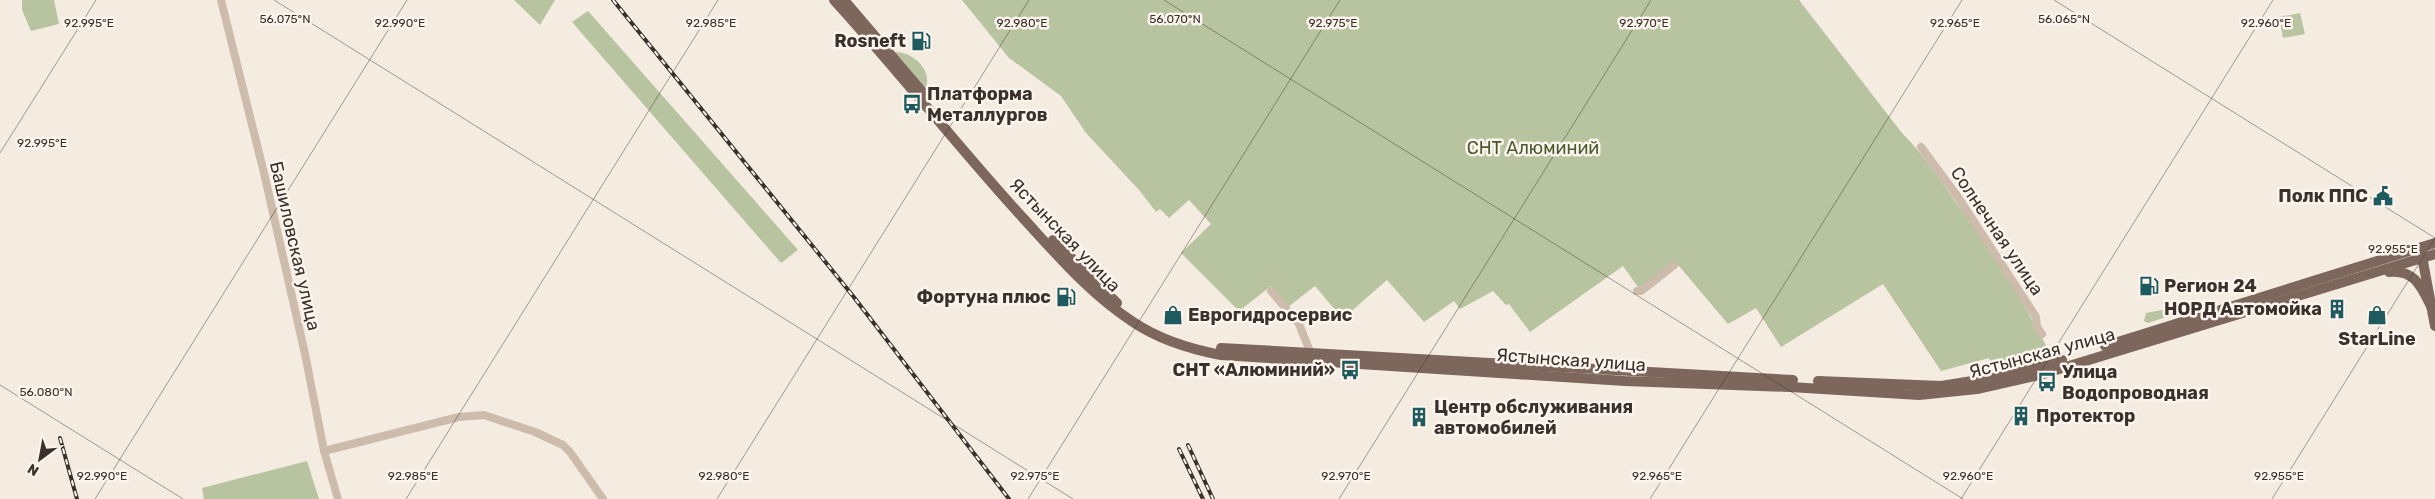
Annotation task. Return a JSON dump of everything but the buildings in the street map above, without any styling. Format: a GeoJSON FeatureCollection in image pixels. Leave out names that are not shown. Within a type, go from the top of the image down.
{"type":"FeatureCollection","features":[{"type":"Feature","properties":{"kind":"main road","name":"Ястынская улица"},"geometry":{"type":"LineString","coordinates":[[834,0],[1009,203],[1097,295],[1133,323],[1153,334],[1171,342],[1204,352],[1245,358],[1625,381],[1790,387],[1919,395],[1942,394],[2003,384],[2043,374],[2362,276],[2421,252],[2435,244]]}},
{"type":"Feature","properties":{"kind":"main road","name":"Ястынская улица"},"geometry":{"type":"LineString","coordinates":[[844,0],[1026,212],[1115,302],[1139,319],[1167,334],[1200,344],[1241,350],[1311,354],[1940,386],[2010,375],[2421,252],[2435,254]]}},
{"type":"Feature","properties":{"kind":"main road"},"geometry":{"type":"LineString","coordinates":[[2421,252],[2435,326]]}},
{"type":"Feature","properties":{"kind":"main road"},"geometry":{"type":"LineString","coordinates":[[2362,276],[2401,271],[2411,275],[2433,310]]}},
{"type":"Feature","properties":{"kind":"main road"},"geometry":{"type":"LineString","coordinates":[[2433,310],[2435,286]]}},
{"type":"Feature","properties":{"kind":"street","name":"Башиловская улица"},"geometry":{"type":"LineString","coordinates":[[221,0],[266,183],[324,451],[338,499]]}},
{"type":"Feature","properties":{"kind":"street","name":"Солнечная улица"},"geometry":{"type":"LineString","coordinates":[[1921,147],[2000,261],[2036,317],[2037,326],[2042,334]]}},
{"type":"Feature","properties":{"kind":"street"},"geometry":{"type":"LineString","coordinates":[[1637,291],[1641,291],[1674,265]]}},
{"type":"Feature","properties":{"kind":"street"},"geometry":{"type":"LineString","coordinates":[[1270,291],[1299,324],[1311,354]]}},
{"type":"Feature","properties":{"kind":"street"},"geometry":{"type":"LineString","coordinates":[[324,451],[459,417],[484,415],[535,432],[563,446],[570,452],[603,499]]}},
{"type":"Feature","properties":{"kind":"green space"},"geometry":{"type":"Polygon","coordinates":[[[22,0],[54,0],[59,24],[31,31],[22,10],[22,0]]]}},
{"type":"Feature","properties":{"kind":"green space"},"geometry":{"type":"Polygon","coordinates":[[[514,0],[555,0],[540,25],[514,0]]]}},
{"type":"Feature","properties":{"kind":"green space","name":"СНТ Алюминий"},"geometry":{"type":"Polygon","coordinates":[[[962,0],[1799,0],[1943,184],[2006,277],[2051,355],[1994,368],[1989,358],[1941,371],[1883,284],[1781,347],[1756,308],[1728,324],[1679,266],[1643,294],[1623,266],[1530,332],[1509,304],[1506,305],[1493,291],[1460,309],[1454,301],[1424,322],[1387,280],[1347,315],[1336,311],[1315,286],[1288,307],[1271,286],[1239,311],[1181,253],[1211,224],[1189,200],[1169,218],[1160,209],[1156,212],[1140,191],[1086,133],[1061,96],[1009,58],[962,0]]]}},
{"type":"Feature","properties":{"kind":"green space"},"geometry":{"type":"Polygon","coordinates":[[[588,11],[798,250],[781,263],[572,22],[588,11]]]}},
{"type":"Feature","properties":{"kind":"green space"},"geometry":{"type":"Polygon","coordinates":[[[2300,13],[2305,34],[2283,38],[2279,17],[2300,13]]]}},
{"type":"Feature","properties":{"kind":"green space"},"geometry":{"type":"Polygon","coordinates":[[[895,52],[908,55],[920,63],[926,74],[926,88],[895,52]]]}},
{"type":"Feature","properties":{"kind":"green space"},"geometry":{"type":"Polygon","coordinates":[[[2167,309],[2172,312],[2169,316],[2148,323],[2144,321],[2146,313],[2167,309]]]}},
{"type":"Feature","properties":{"kind":"green space"},"geometry":{"type":"Polygon","coordinates":[[[307,461],[319,499],[204,499],[202,488],[307,461]]]}},
{"type":"Feature","properties":{"kind":"railway"},"geometry":{"type":"LineString","coordinates":[[613,0],[853,296],[1009,499]]}},
{"type":"Feature","properties":{"kind":"railway"},"geometry":{"type":"LineString","coordinates":[[60,438],[77,499]]}},
{"type":"Feature","properties":{"kind":"railway"},"geometry":{"type":"LineString","coordinates":[[1188,445],[1213,499]]}},
{"type":"Feature","properties":{"kind":"railway"},"geometry":{"type":"LineString","coordinates":[[1179,449],[1203,499]]}},
{"type":"Feature","properties":{"kind":"place","name":"Rosneft"},"geometry":{"type":"Point","coordinates":[921,41]}},
{"type":"Feature","properties":{"kind":"place","name":"Платформа Металлургов"},"geometry":{"type":"Point","coordinates":[912,104]}},
{"type":"Feature","properties":{"kind":"place","name":"Полк ППС"},"geometry":{"type":"Point","coordinates":[2383,196]}},
{"type":"Feature","properties":{"kind":"place","name":"Регион 24"},"geometry":{"type":"Point","coordinates":[2149,286]}},
{"type":"Feature","properties":{"kind":"place","name":"Фортуна плюс"},"geometry":{"type":"Point","coordinates":[1066,297]}},
{"type":"Feature","properties":{"kind":"place","name":"НОРД Автомойка"},"geometry":{"type":"Point","coordinates":[2337,309]}},
{"type":"Feature","properties":{"kind":"place","name":"Еврогидросервис"},"geometry":{"type":"Point","coordinates":[1173,315]}},
{"type":"Feature","properties":{"kind":"place","name":"StarLine"},"geometry":{"type":"Point","coordinates":[2377,315]}},
{"type":"Feature","properties":{"kind":"place","name":"СНТ «Алюминий»"},"geometry":{"type":"Point","coordinates":[1350,370]}},
{"type":"Feature","properties":{"kind":"place","name":"Улица Водопроводная"},"geometry":{"type":"Point","coordinates":[2047,382]}},
{"type":"Feature","properties":{"kind":"place","name":"Протектор"},"geometry":{"type":"Point","coordinates":[2021,416]}},
{"type":"Feature","properties":{"kind":"place","name":"Центр обслуживания автомобилей"},"geometry":{"type":"Point","coordinates":[1419,417]}}]}
